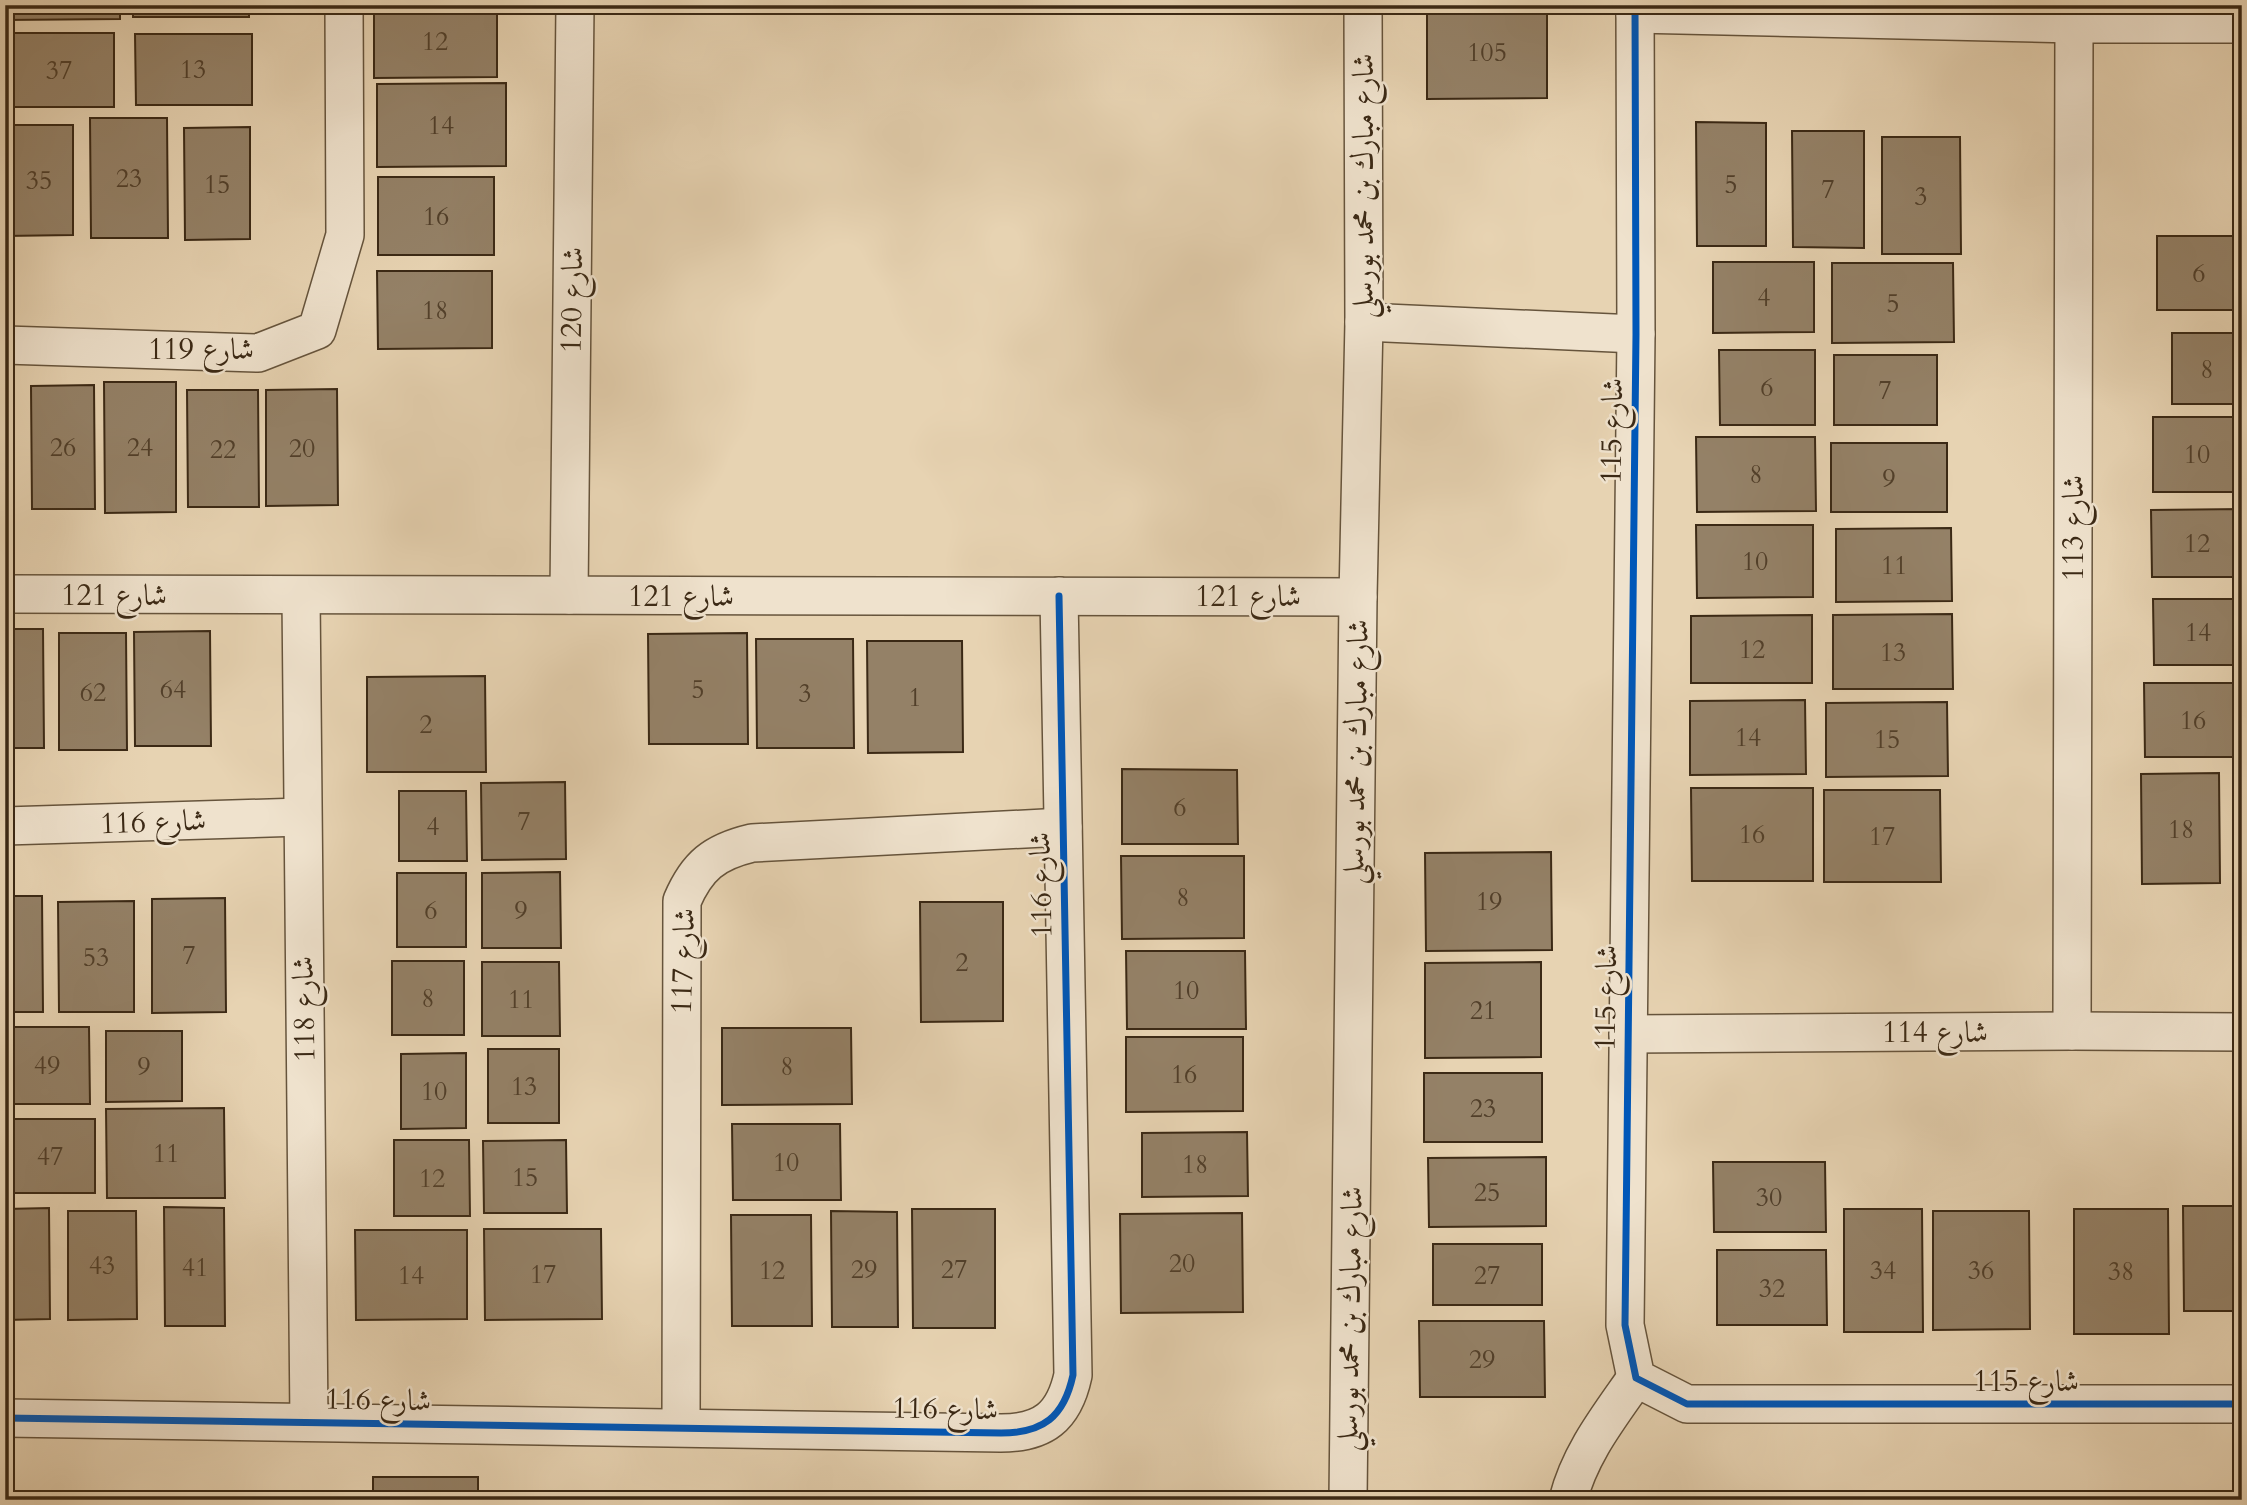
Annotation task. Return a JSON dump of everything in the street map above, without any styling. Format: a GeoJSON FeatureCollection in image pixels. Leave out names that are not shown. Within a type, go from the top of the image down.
{"type":"FeatureCollection","features":[{"type":"Feature","properties":{"kind":"street","name":"شارع 119"},"geometry":{"type":"LineString","coordinates":[[5,345],[258,353],[317,330],[345,235],[344,5]]}},
{"type":"Feature","properties":{"kind":"street","name":"شارع 120"},"geometry":{"type":"LineString","coordinates":[[569,595],[575,5]]}},
{"type":"Feature","properties":{"kind":"street","name":"شارع مبارك بن محمد بورسلي"},"geometry":{"type":"LineString","coordinates":[[1348,1500],[1358,597],[1364,322],[1363,5]]}},
{"type":"Feature","properties":{"kind":"street"},"geometry":{"type":"LineString","coordinates":[[1635,10],[2074,24],[2242,24]]}},
{"type":"Feature","properties":{"kind":"street","name":"شارع 115"},"geometry":{"type":"LineString","coordinates":[[1635,10],[1636,334],[1625,1325],[1636,1378],[1687,1404],[2242,1404]]}},
{"type":"Feature","properties":{"kind":"street","name":"شارع 113"},"geometry":{"type":"LineString","coordinates":[[2072,1031],[2074,24]]}},
{"type":"Feature","properties":{"kind":"street"},"geometry":{"type":"LineString","coordinates":[[1364,322],[1636,334]]}},
{"type":"Feature","properties":{"kind":"street","name":"شارع 121"},"geometry":{"type":"LineString","coordinates":[[5,594],[1358,597]]}},
{"type":"Feature","properties":{"kind":"street","name":"شارع 118"},"geometry":{"type":"LineString","coordinates":[[301,596],[301,817],[309,1422]]}},
{"type":"Feature","properties":{"kind":"street","name":"شارع 116"},"geometry":{"type":"LineString","coordinates":[[5,1418],[1022,1433],[1041,1426],[1057,1413],[1068,1396],[1073,1375],[1059,596]]}},
{"type":"Feature","properties":{"kind":"street","name":"شارع 116"},"geometry":{"type":"LineString","coordinates":[[5,826],[301,817]]}},
{"type":"Feature","properties":{"kind":"street","name":"شارع 117"},"geometry":{"type":"LineString","coordinates":[[681,1427],[682,901],[690,884],[701,868],[716,856],[733,847],[752,843],[1063,827]]}},
{"type":"Feature","properties":{"kind":"street","name":"شارع 114"},"geometry":{"type":"LineString","coordinates":[[1628,1034],[2242,1032]]}},
{"type":"Feature","properties":{"kind":"street"},"geometry":{"type":"LineString","coordinates":[[1568,1500],[1573,1479],[1587,1450],[1636,1378]]}},
{"type":"Feature","properties":{"kind":"building"},"geometry":{"type":"Polygon","coordinates":[[[5,5],[120,5],[120,19],[5,20],[5,5]]]}},
{"type":"Feature","properties":{"kind":"building"},"geometry":{"type":"Polygon","coordinates":[[[133,5],[249,5],[249,17],[133,17],[133,5]]]}},
{"type":"Feature","properties":{"kind":"building"},"geometry":{"type":"Polygon","coordinates":[[[374,5],[497,5],[497,77],[374,78],[374,5]]]}},
{"type":"Feature","properties":{"kind":"building"},"geometry":{"type":"Polygon","coordinates":[[[1427,5],[1547,5],[1547,98],[1427,99],[1427,5]]]}},
{"type":"Feature","properties":{"kind":"building"},"geometry":{"type":"Polygon","coordinates":[[[5,33],[114,33],[114,107],[5,107],[5,33]]]}},
{"type":"Feature","properties":{"kind":"building"},"geometry":{"type":"Polygon","coordinates":[[[135,34],[252,34],[252,105],[136,105],[135,34]]]}},
{"type":"Feature","properties":{"kind":"building"},"geometry":{"type":"Polygon","coordinates":[[[506,83],[506,166],[377,167],[377,84],[506,83]]]}},
{"type":"Feature","properties":{"kind":"building"},"geometry":{"type":"Polygon","coordinates":[[[90,118],[167,118],[168,238],[91,238],[90,118]]]}},
{"type":"Feature","properties":{"kind":"building"},"geometry":{"type":"Polygon","coordinates":[[[1696,122],[1766,123],[1766,246],[1697,246],[1696,122]]]}},
{"type":"Feature","properties":{"kind":"building"},"geometry":{"type":"Polygon","coordinates":[[[5,125],[73,125],[73,235],[5,236],[5,125]]]}},
{"type":"Feature","properties":{"kind":"building"},"geometry":{"type":"Polygon","coordinates":[[[250,127],[250,239],[185,240],[184,128],[250,127]]]}},
{"type":"Feature","properties":{"kind":"building"},"geometry":{"type":"Polygon","coordinates":[[[1792,131],[1864,131],[1864,248],[1793,247],[1792,131]]]}},
{"type":"Feature","properties":{"kind":"building"},"geometry":{"type":"Polygon","coordinates":[[[1882,137],[1960,137],[1961,254],[1882,254],[1882,137]]]}},
{"type":"Feature","properties":{"kind":"building"},"geometry":{"type":"Polygon","coordinates":[[[378,177],[494,177],[494,255],[378,255],[378,177]]]}},
{"type":"Feature","properties":{"kind":"building"},"geometry":{"type":"Polygon","coordinates":[[[2157,236],[2242,236],[2242,310],[2157,310],[2157,236]]]}},
{"type":"Feature","properties":{"kind":"building"},"geometry":{"type":"Polygon","coordinates":[[[1713,262],[1814,262],[1814,332],[1713,333],[1713,262]]]}},
{"type":"Feature","properties":{"kind":"building"},"geometry":{"type":"Polygon","coordinates":[[[1832,263],[1953,263],[1954,342],[1832,343],[1832,263]]]}},
{"type":"Feature","properties":{"kind":"building"},"geometry":{"type":"Polygon","coordinates":[[[377,271],[492,271],[492,348],[378,349],[377,271]]]}},
{"type":"Feature","properties":{"kind":"building"},"geometry":{"type":"Polygon","coordinates":[[[2172,333],[2242,333],[2242,404],[2172,404],[2172,333]]]}},
{"type":"Feature","properties":{"kind":"building"},"geometry":{"type":"Polygon","coordinates":[[[1719,350],[1815,350],[1815,425],[1720,425],[1719,350]]]}},
{"type":"Feature","properties":{"kind":"building"},"geometry":{"type":"Polygon","coordinates":[[[1834,355],[1937,355],[1937,425],[1834,425],[1834,355]]]}},
{"type":"Feature","properties":{"kind":"building"},"geometry":{"type":"Polygon","coordinates":[[[104,382],[176,382],[176,512],[105,513],[104,382]]]}},
{"type":"Feature","properties":{"kind":"building"},"geometry":{"type":"Polygon","coordinates":[[[94,385],[95,509],[32,509],[31,386],[94,385]]]}},
{"type":"Feature","properties":{"kind":"building"},"geometry":{"type":"Polygon","coordinates":[[[337,389],[338,505],[266,506],[266,390],[337,389]]]}},
{"type":"Feature","properties":{"kind":"building"},"geometry":{"type":"Polygon","coordinates":[[[187,390],[258,390],[259,507],[188,507],[187,390]]]}},
{"type":"Feature","properties":{"kind":"building"},"geometry":{"type":"Polygon","coordinates":[[[2153,417],[2242,417],[2242,492],[2153,492],[2153,417]]]}},
{"type":"Feature","properties":{"kind":"building"},"geometry":{"type":"Polygon","coordinates":[[[1696,437],[1815,437],[1816,511],[1697,512],[1696,437]]]}},
{"type":"Feature","properties":{"kind":"building"},"geometry":{"type":"Polygon","coordinates":[[[1831,443],[1947,443],[1947,512],[1831,512],[1831,443]]]}},
{"type":"Feature","properties":{"kind":"building"},"geometry":{"type":"Polygon","coordinates":[[[2242,509],[2242,577],[2152,577],[2151,510],[2242,509]]]}},
{"type":"Feature","properties":{"kind":"building"},"geometry":{"type":"Polygon","coordinates":[[[1696,525],[1813,525],[1813,597],[1697,598],[1696,525]]]}},
{"type":"Feature","properties":{"kind":"building"},"geometry":{"type":"Polygon","coordinates":[[[1951,528],[1952,601],[1836,602],[1836,529],[1951,528]]]}},
{"type":"Feature","properties":{"kind":"building"},"geometry":{"type":"Polygon","coordinates":[[[2153,599],[2242,599],[2242,665],[2154,665],[2153,599]]]}},
{"type":"Feature","properties":{"kind":"building"},"geometry":{"type":"Polygon","coordinates":[[[1952,614],[1953,689],[1833,689],[1833,615],[1952,614]]]}},
{"type":"Feature","properties":{"kind":"building"},"geometry":{"type":"Polygon","coordinates":[[[1812,615],[1812,683],[1691,683],[1691,616],[1812,615]]]}},
{"type":"Feature","properties":{"kind":"building"},"geometry":{"type":"Polygon","coordinates":[[[5,629],[43,629],[44,748],[5,748],[5,629]]]}},
{"type":"Feature","properties":{"kind":"building"},"geometry":{"type":"Polygon","coordinates":[[[210,631],[211,746],[135,746],[134,632],[210,631]]]}},
{"type":"Feature","properties":{"kind":"building"},"geometry":{"type":"Polygon","coordinates":[[[59,633],[126,633],[127,750],[59,750],[59,633]]]}},
{"type":"Feature","properties":{"kind":"building"},"geometry":{"type":"Polygon","coordinates":[[[747,633],[748,744],[649,744],[648,634],[747,633]]]}},
{"type":"Feature","properties":{"kind":"building"},"geometry":{"type":"Polygon","coordinates":[[[756,639],[853,639],[854,748],[757,748],[756,639]]]}},
{"type":"Feature","properties":{"kind":"building"},"geometry":{"type":"Polygon","coordinates":[[[867,641],[962,641],[963,752],[868,753],[867,641]]]}},
{"type":"Feature","properties":{"kind":"building"},"geometry":{"type":"Polygon","coordinates":[[[485,676],[486,772],[367,772],[367,677],[485,676]]]}},
{"type":"Feature","properties":{"kind":"building"},"geometry":{"type":"Polygon","coordinates":[[[2144,683],[2242,683],[2242,757],[2145,757],[2144,683]]]}},
{"type":"Feature","properties":{"kind":"building"},"geometry":{"type":"Polygon","coordinates":[[[1805,700],[1806,774],[1690,775],[1690,701],[1805,700]]]}},
{"type":"Feature","properties":{"kind":"building"},"geometry":{"type":"Polygon","coordinates":[[[1947,702],[1948,776],[1826,777],[1826,703],[1947,702]]]}},
{"type":"Feature","properties":{"kind":"building"},"geometry":{"type":"Polygon","coordinates":[[[1122,769],[1237,770],[1238,844],[1122,844],[1122,769]]]}},
{"type":"Feature","properties":{"kind":"building"},"geometry":{"type":"Polygon","coordinates":[[[2234,771],[2242,771],[2242,887],[2235,887],[2234,771]]]}},
{"type":"Feature","properties":{"kind":"building"},"geometry":{"type":"Polygon","coordinates":[[[2219,773],[2220,883],[2142,884],[2141,774],[2219,773]]]}},
{"type":"Feature","properties":{"kind":"building"},"geometry":{"type":"Polygon","coordinates":[[[565,782],[566,859],[482,860],[481,783],[565,782]]]}},
{"type":"Feature","properties":{"kind":"building"},"geometry":{"type":"Polygon","coordinates":[[[1691,788],[1813,788],[1813,881],[1692,881],[1691,788]]]}},
{"type":"Feature","properties":{"kind":"building"},"geometry":{"type":"Polygon","coordinates":[[[1824,790],[1940,790],[1941,882],[1824,882],[1824,790]]]}},
{"type":"Feature","properties":{"kind":"building"},"geometry":{"type":"Polygon","coordinates":[[[399,791],[466,791],[467,861],[399,861],[399,791]]]}},
{"type":"Feature","properties":{"kind":"building"},"geometry":{"type":"Polygon","coordinates":[[[1551,852],[1552,950],[1426,951],[1425,853],[1551,852]]]}},
{"type":"Feature","properties":{"kind":"building"},"geometry":{"type":"Polygon","coordinates":[[[1121,856],[1244,856],[1244,938],[1122,939],[1121,856]]]}},
{"type":"Feature","properties":{"kind":"building"},"geometry":{"type":"Polygon","coordinates":[[[560,872],[561,948],[482,948],[482,873],[560,872]]]}},
{"type":"Feature","properties":{"kind":"building"},"geometry":{"type":"Polygon","coordinates":[[[397,873],[466,873],[466,947],[397,947],[397,873]]]}},
{"type":"Feature","properties":{"kind":"building"},"geometry":{"type":"Polygon","coordinates":[[[5,896],[42,896],[43,1012],[5,1012],[5,896]]]}},
{"type":"Feature","properties":{"kind":"building"},"geometry":{"type":"Polygon","coordinates":[[[225,898],[226,1012],[152,1013],[152,899],[225,898]]]}},
{"type":"Feature","properties":{"kind":"building"},"geometry":{"type":"Polygon","coordinates":[[[134,901],[134,1012],[59,1012],[58,902],[134,901]]]}},
{"type":"Feature","properties":{"kind":"building"},"geometry":{"type":"Polygon","coordinates":[[[920,902],[1003,902],[1003,1021],[921,1022],[920,902]]]}},
{"type":"Feature","properties":{"kind":"building"},"geometry":{"type":"Polygon","coordinates":[[[1126,951],[1245,951],[1246,1029],[1127,1029],[1126,951]]]}},
{"type":"Feature","properties":{"kind":"building"},"geometry":{"type":"Polygon","coordinates":[[[392,961],[464,961],[464,1035],[392,1035],[392,961]]]}},
{"type":"Feature","properties":{"kind":"building"},"geometry":{"type":"Polygon","coordinates":[[[482,962],[559,962],[560,1036],[482,1036],[482,962]]]}},
{"type":"Feature","properties":{"kind":"building"},"geometry":{"type":"Polygon","coordinates":[[[1541,962],[1541,1057],[1425,1058],[1425,963],[1541,962]]]}},
{"type":"Feature","properties":{"kind":"building"},"geometry":{"type":"Polygon","coordinates":[[[5,1027],[89,1027],[90,1104],[5,1104],[5,1027]]]}},
{"type":"Feature","properties":{"kind":"building"},"geometry":{"type":"Polygon","coordinates":[[[722,1028],[851,1028],[852,1104],[722,1105],[722,1028]]]}},
{"type":"Feature","properties":{"kind":"building"},"geometry":{"type":"Polygon","coordinates":[[[106,1031],[182,1031],[182,1101],[106,1102],[106,1031]]]}},
{"type":"Feature","properties":{"kind":"building"},"geometry":{"type":"Polygon","coordinates":[[[1126,1037],[1243,1037],[1243,1111],[1126,1112],[1126,1037]]]}},
{"type":"Feature","properties":{"kind":"building"},"geometry":{"type":"Polygon","coordinates":[[[488,1049],[559,1049],[559,1123],[488,1123],[488,1049]]]}},
{"type":"Feature","properties":{"kind":"building"},"geometry":{"type":"Polygon","coordinates":[[[466,1053],[466,1128],[401,1129],[401,1054],[466,1053]]]}},
{"type":"Feature","properties":{"kind":"building"},"geometry":{"type":"Polygon","coordinates":[[[1424,1073],[1542,1073],[1542,1142],[1424,1142],[1424,1073]]]}},
{"type":"Feature","properties":{"kind":"building"},"geometry":{"type":"Polygon","coordinates":[[[224,1108],[225,1198],[107,1198],[106,1109],[224,1108]]]}},
{"type":"Feature","properties":{"kind":"building"},"geometry":{"type":"Polygon","coordinates":[[[5,1119],[95,1119],[95,1193],[5,1193],[5,1119]]]}},
{"type":"Feature","properties":{"kind":"building"},"geometry":{"type":"Polygon","coordinates":[[[732,1124],[840,1124],[841,1200],[733,1200],[732,1124]]]}},
{"type":"Feature","properties":{"kind":"building"},"geometry":{"type":"Polygon","coordinates":[[[1247,1132],[1248,1196],[1142,1197],[1142,1133],[1247,1132]]]}},
{"type":"Feature","properties":{"kind":"building"},"geometry":{"type":"Polygon","coordinates":[[[394,1140],[469,1140],[470,1216],[394,1216],[394,1140]]]}},
{"type":"Feature","properties":{"kind":"building"},"geometry":{"type":"Polygon","coordinates":[[[566,1140],[567,1213],[484,1213],[483,1141],[566,1140]]]}},
{"type":"Feature","properties":{"kind":"building"},"geometry":{"type":"Polygon","coordinates":[[[1546,1157],[1546,1226],[1429,1227],[1428,1158],[1546,1157]]]}},
{"type":"Feature","properties":{"kind":"building"},"geometry":{"type":"Polygon","coordinates":[[[1713,1162],[1825,1162],[1826,1232],[1714,1232],[1713,1162]]]}},
{"type":"Feature","properties":{"kind":"building"},"geometry":{"type":"Polygon","coordinates":[[[2183,1206],[2242,1206],[2242,1311],[2184,1311],[2183,1206]]]}},
{"type":"Feature","properties":{"kind":"building"},"geometry":{"type":"Polygon","coordinates":[[[164,1207],[224,1208],[225,1326],[165,1326],[164,1207]]]}},
{"type":"Feature","properties":{"kind":"building"},"geometry":{"type":"Polygon","coordinates":[[[49,1208],[50,1319],[5,1320],[5,1209],[49,1208]]]}},
{"type":"Feature","properties":{"kind":"building"},"geometry":{"type":"Polygon","coordinates":[[[912,1209],[995,1209],[995,1328],[913,1328],[912,1209]]]}},
{"type":"Feature","properties":{"kind":"building"},"geometry":{"type":"Polygon","coordinates":[[[1844,1209],[1922,1209],[1923,1332],[1844,1332],[1844,1209]]]}},
{"type":"Feature","properties":{"kind":"building"},"geometry":{"type":"Polygon","coordinates":[[[2074,1209],[2168,1209],[2169,1334],[2074,1334],[2074,1209]]]}},
{"type":"Feature","properties":{"kind":"building"},"geometry":{"type":"Polygon","coordinates":[[[68,1211],[136,1211],[137,1319],[68,1320],[68,1211]]]}},
{"type":"Feature","properties":{"kind":"building"},"geometry":{"type":"Polygon","coordinates":[[[831,1211],[897,1212],[898,1327],[832,1327],[831,1211]]]}},
{"type":"Feature","properties":{"kind":"building"},"geometry":{"type":"Polygon","coordinates":[[[1933,1211],[2029,1211],[2030,1329],[1933,1330],[1933,1211]]]}},
{"type":"Feature","properties":{"kind":"building"},"geometry":{"type":"Polygon","coordinates":[[[1242,1213],[1243,1312],[1121,1313],[1120,1214],[1242,1213]]]}},
{"type":"Feature","properties":{"kind":"building"},"geometry":{"type":"Polygon","coordinates":[[[731,1215],[811,1215],[812,1326],[732,1326],[731,1215]]]}},
{"type":"Feature","properties":{"kind":"building"},"geometry":{"type":"Polygon","coordinates":[[[484,1229],[601,1229],[602,1319],[485,1320],[484,1229]]]}},
{"type":"Feature","properties":{"kind":"building"},"geometry":{"type":"Polygon","coordinates":[[[355,1230],[467,1230],[467,1319],[356,1320],[355,1230]]]}},
{"type":"Feature","properties":{"kind":"building"},"geometry":{"type":"Polygon","coordinates":[[[1433,1244],[1542,1244],[1542,1305],[1433,1305],[1433,1244]]]}},
{"type":"Feature","properties":{"kind":"building"},"geometry":{"type":"Polygon","coordinates":[[[1717,1250],[1826,1250],[1827,1325],[1717,1325],[1717,1250]]]}},
{"type":"Feature","properties":{"kind":"building"},"geometry":{"type":"Polygon","coordinates":[[[1419,1321],[1544,1321],[1545,1397],[1420,1397],[1419,1321]]]}},
{"type":"Feature","properties":{"kind":"building"},"geometry":{"type":"Polygon","coordinates":[[[373,1477],[478,1477],[478,1500],[373,1500],[373,1477]]]}},
{"type":"Feature","properties":{"kind":"cycle path"},"geometry":{"type":"LineString","coordinates":[[1635,5],[1636,334],[1625,1325],[1636,1378],[1687,1404],[2242,1404]]}},
{"type":"Feature","properties":{"kind":"cycle path"},"geometry":{"type":"LineString","coordinates":[[5,1418],[1001,1433],[1029,1430],[1049,1420],[1064,1402],[1073,1375],[1059,596]]}}]}
